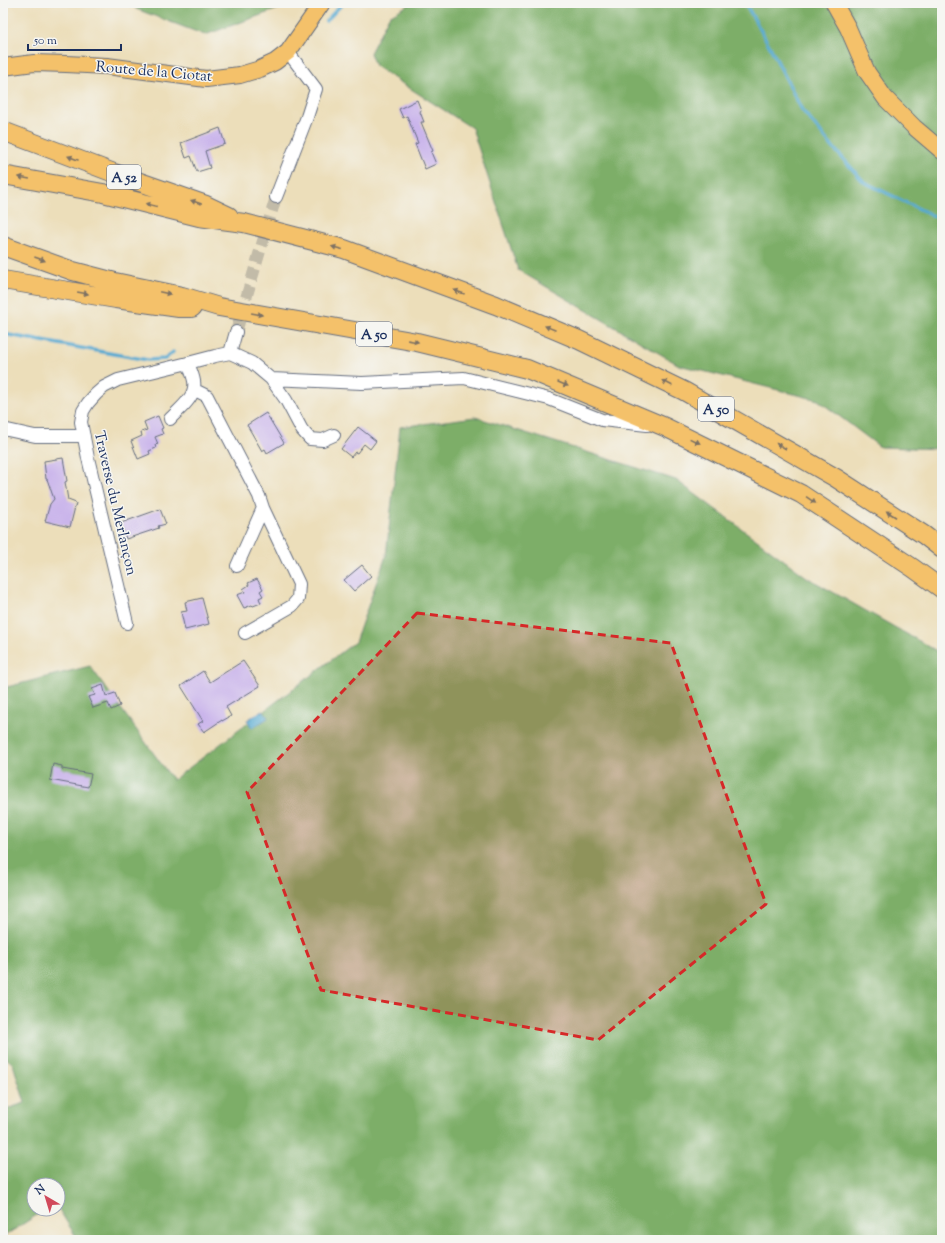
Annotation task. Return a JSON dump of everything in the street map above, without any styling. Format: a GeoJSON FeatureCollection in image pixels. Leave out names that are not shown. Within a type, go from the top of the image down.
{"type":"FeatureCollection","features":[{"type":"Feature","properties":{"kind":"highway","name":"A 52"},"geometry":{"type":"LineString","coordinates":[[3,131],[114,173],[206,205],[244,223]]}},
{"type":"Feature","properties":{"kind":"highway","name":"A 50"},"geometry":{"type":"LineString","coordinates":[[3,175],[103,193],[199,217],[244,223],[344,249],[496,306],[579,340],[684,391],[829,474],[924,535],[942,549]]}},
{"type":"Feature","properties":{"kind":"highway"},"geometry":{"type":"LineString","coordinates":[[3,246],[73,271],[115,282],[182,296],[219,307]]}},
{"type":"Feature","properties":{"kind":"highway","name":"A 50"},"geometry":{"type":"LineString","coordinates":[[3,280],[179,308],[219,307],[418,342],[527,369],[665,427],[801,494],[913,568],[942,589]]}},
{"type":"Feature","properties":{"kind":"main road","name":"Route de la Ciotat"},"geometry":{"type":"LineString","coordinates":[[3,67],[34,63],[100,66],[206,79],[240,75],[260,69],[275,62],[288,52],[322,3]]}},
{"type":"Feature","properties":{"kind":"main road"},"geometry":{"type":"LineString","coordinates":[[834,3],[848,28],[867,72],[885,98],[914,127],[942,151]]}},
{"type":"Feature","properties":{"kind":"street"},"geometry":{"type":"LineString","coordinates":[[276,197],[307,117],[316,89],[288,52]]}},
{"type":"Feature","properties":{"kind":"street"},"geometry":{"type":"LineString","coordinates":[[236,332],[230,353],[252,363],[271,379],[286,400],[302,430],[310,439],[323,440],[334,435]]}},
{"type":"Feature","properties":{"kind":"street","name":"Traverse du Merlançon"},"geometry":{"type":"LineString","coordinates":[[127,623],[81,422],[83,411],[96,394],[104,387],[118,380],[230,353]]}},
{"type":"Feature","properties":{"kind":"street"},"geometry":{"type":"LineString","coordinates":[[170,419],[187,402],[195,390],[194,381],[188,363]]}},
{"type":"Feature","properties":{"kind":"street"},"geometry":{"type":"LineString","coordinates":[[271,379],[362,383],[464,378],[549,399],[602,420],[665,427]]}},
{"type":"Feature","properties":{"kind":"street"},"geometry":{"type":"LineString","coordinates":[[195,390],[207,396],[259,496],[263,508],[299,584],[298,599],[292,606],[245,633]]}},
{"type":"Feature","properties":{"kind":"street"},"geometry":{"type":"LineString","coordinates":[[3,429],[35,436],[84,436]]}},
{"type":"Feature","properties":{"kind":"street"},"geometry":{"type":"LineString","coordinates":[[237,566],[263,508]]}},
{"type":"Feature","properties":{"kind":"highlighted area"},"geometry":{"type":"Polygon","coordinates":[[[417,613],[671,643],[766,904],[598,1040],[321,990],[247,792],[417,613]]]}},
{"type":"Feature","properties":{"kind":"green space"},"geometry":{"type":"Polygon","coordinates":[[[130,3],[295,3],[205,35],[136,9],[130,3]]]}},
{"type":"Feature","properties":{"kind":"green space"},"geometry":{"type":"Polygon","coordinates":[[[412,3],[942,3],[942,449],[880,447],[818,400],[679,365],[518,270],[472,128],[375,66],[370,53],[389,16],[412,3]]]}},
{"type":"Feature","properties":{"kind":"green space"},"geometry":{"type":"Polygon","coordinates":[[[475,417],[676,480],[808,578],[942,654],[942,1240],[78,1240],[64,1217],[66,1217],[66,1177],[26,1177],[26,1217],[34,1217],[3,1237],[3,1110],[25,1103],[13,1064],[3,1055],[3,688],[90,666],[173,780],[355,642],[386,556],[400,427],[475,417]]]}},
{"type":"Feature","properties":{"kind":"water"},"geometry":{"type":"Polygon","coordinates":[[[263,710],[268,718],[252,728],[247,720],[263,710]]]}},
{"type":"Feature","properties":{"kind":"building"},"geometry":{"type":"Polygon","coordinates":[[[417,100],[424,122],[421,122],[433,151],[431,152],[436,164],[425,169],[415,144],[418,143],[407,116],[403,118],[399,109],[417,100]]]}},
{"type":"Feature","properties":{"kind":"building"},"geometry":{"type":"Polygon","coordinates":[[[220,128],[225,144],[205,151],[210,168],[197,172],[191,156],[186,158],[181,143],[220,128]]]}},
{"type":"Feature","properties":{"kind":"building"},"geometry":{"type":"Polygon","coordinates":[[[266,413],[284,443],[267,453],[265,449],[262,451],[247,425],[266,413]]]}},
{"type":"Feature","properties":{"kind":"building"},"geometry":{"type":"Polygon","coordinates":[[[158,416],[163,428],[161,429],[163,434],[155,437],[158,444],[155,445],[156,448],[149,451],[150,454],[138,459],[131,441],[142,436],[141,432],[147,430],[144,422],[158,416]]]}},
{"type":"Feature","properties":{"kind":"building"},"geometry":{"type":"Polygon","coordinates":[[[358,427],[376,441],[370,449],[364,444],[357,453],[355,452],[351,457],[341,449],[358,427]]]}},
{"type":"Feature","properties":{"kind":"building"},"geometry":{"type":"Polygon","coordinates":[[[63,458],[67,481],[65,482],[68,500],[76,503],[70,527],[45,521],[50,504],[54,499],[46,479],[44,461],[63,458]]]}},
{"type":"Feature","properties":{"kind":"building"},"geometry":{"type":"Polygon","coordinates":[[[160,509],[166,524],[158,526],[159,528],[126,539],[121,523],[160,509]]]}},
{"type":"Feature","properties":{"kind":"building"},"geometry":{"type":"Polygon","coordinates":[[[362,565],[371,576],[354,591],[344,580],[362,565]]]}},
{"type":"Feature","properties":{"kind":"building"},"geometry":{"type":"Polygon","coordinates":[[[257,579],[263,589],[260,591],[263,596],[259,598],[261,603],[244,608],[237,595],[245,592],[243,589],[249,585],[248,583],[257,579]]]}},
{"type":"Feature","properties":{"kind":"building"},"geometry":{"type":"Polygon","coordinates":[[[202,598],[209,624],[185,630],[181,612],[187,611],[185,602],[202,598]]]}},
{"type":"Feature","properties":{"kind":"building"},"geometry":{"type":"Polygon","coordinates":[[[243,661],[260,686],[226,707],[231,716],[204,732],[198,724],[203,721],[181,686],[203,671],[210,682],[243,661]]]}},
{"type":"Feature","properties":{"kind":"building"},"geometry":{"type":"Polygon","coordinates":[[[103,685],[106,696],[115,693],[120,706],[111,710],[108,703],[93,708],[88,697],[95,695],[92,689],[103,685]]]}},
{"type":"Feature","properties":{"kind":"building"},"geometry":{"type":"Polygon","coordinates":[[[53,764],[62,766],[62,769],[91,774],[88,787],[50,780],[53,764]]]}},
{"type":"Feature","properties":{"kind":"waterway"},"geometry":{"type":"LineString","coordinates":[[326,21],[343,3]]}},
{"type":"Feature","properties":{"kind":"waterway"},"geometry":{"type":"LineString","coordinates":[[745,3],[769,45],[802,110],[864,182],[942,220]]}},
{"type":"Feature","properties":{"kind":"waterway"},"geometry":{"type":"LineString","coordinates":[[3,334],[148,360],[165,359],[173,352]]}},
{"type":"Feature","properties":{"kind":"tunnel"},"geometry":{"type":"LineString","coordinates":[[236,332],[276,197]]}}]}
